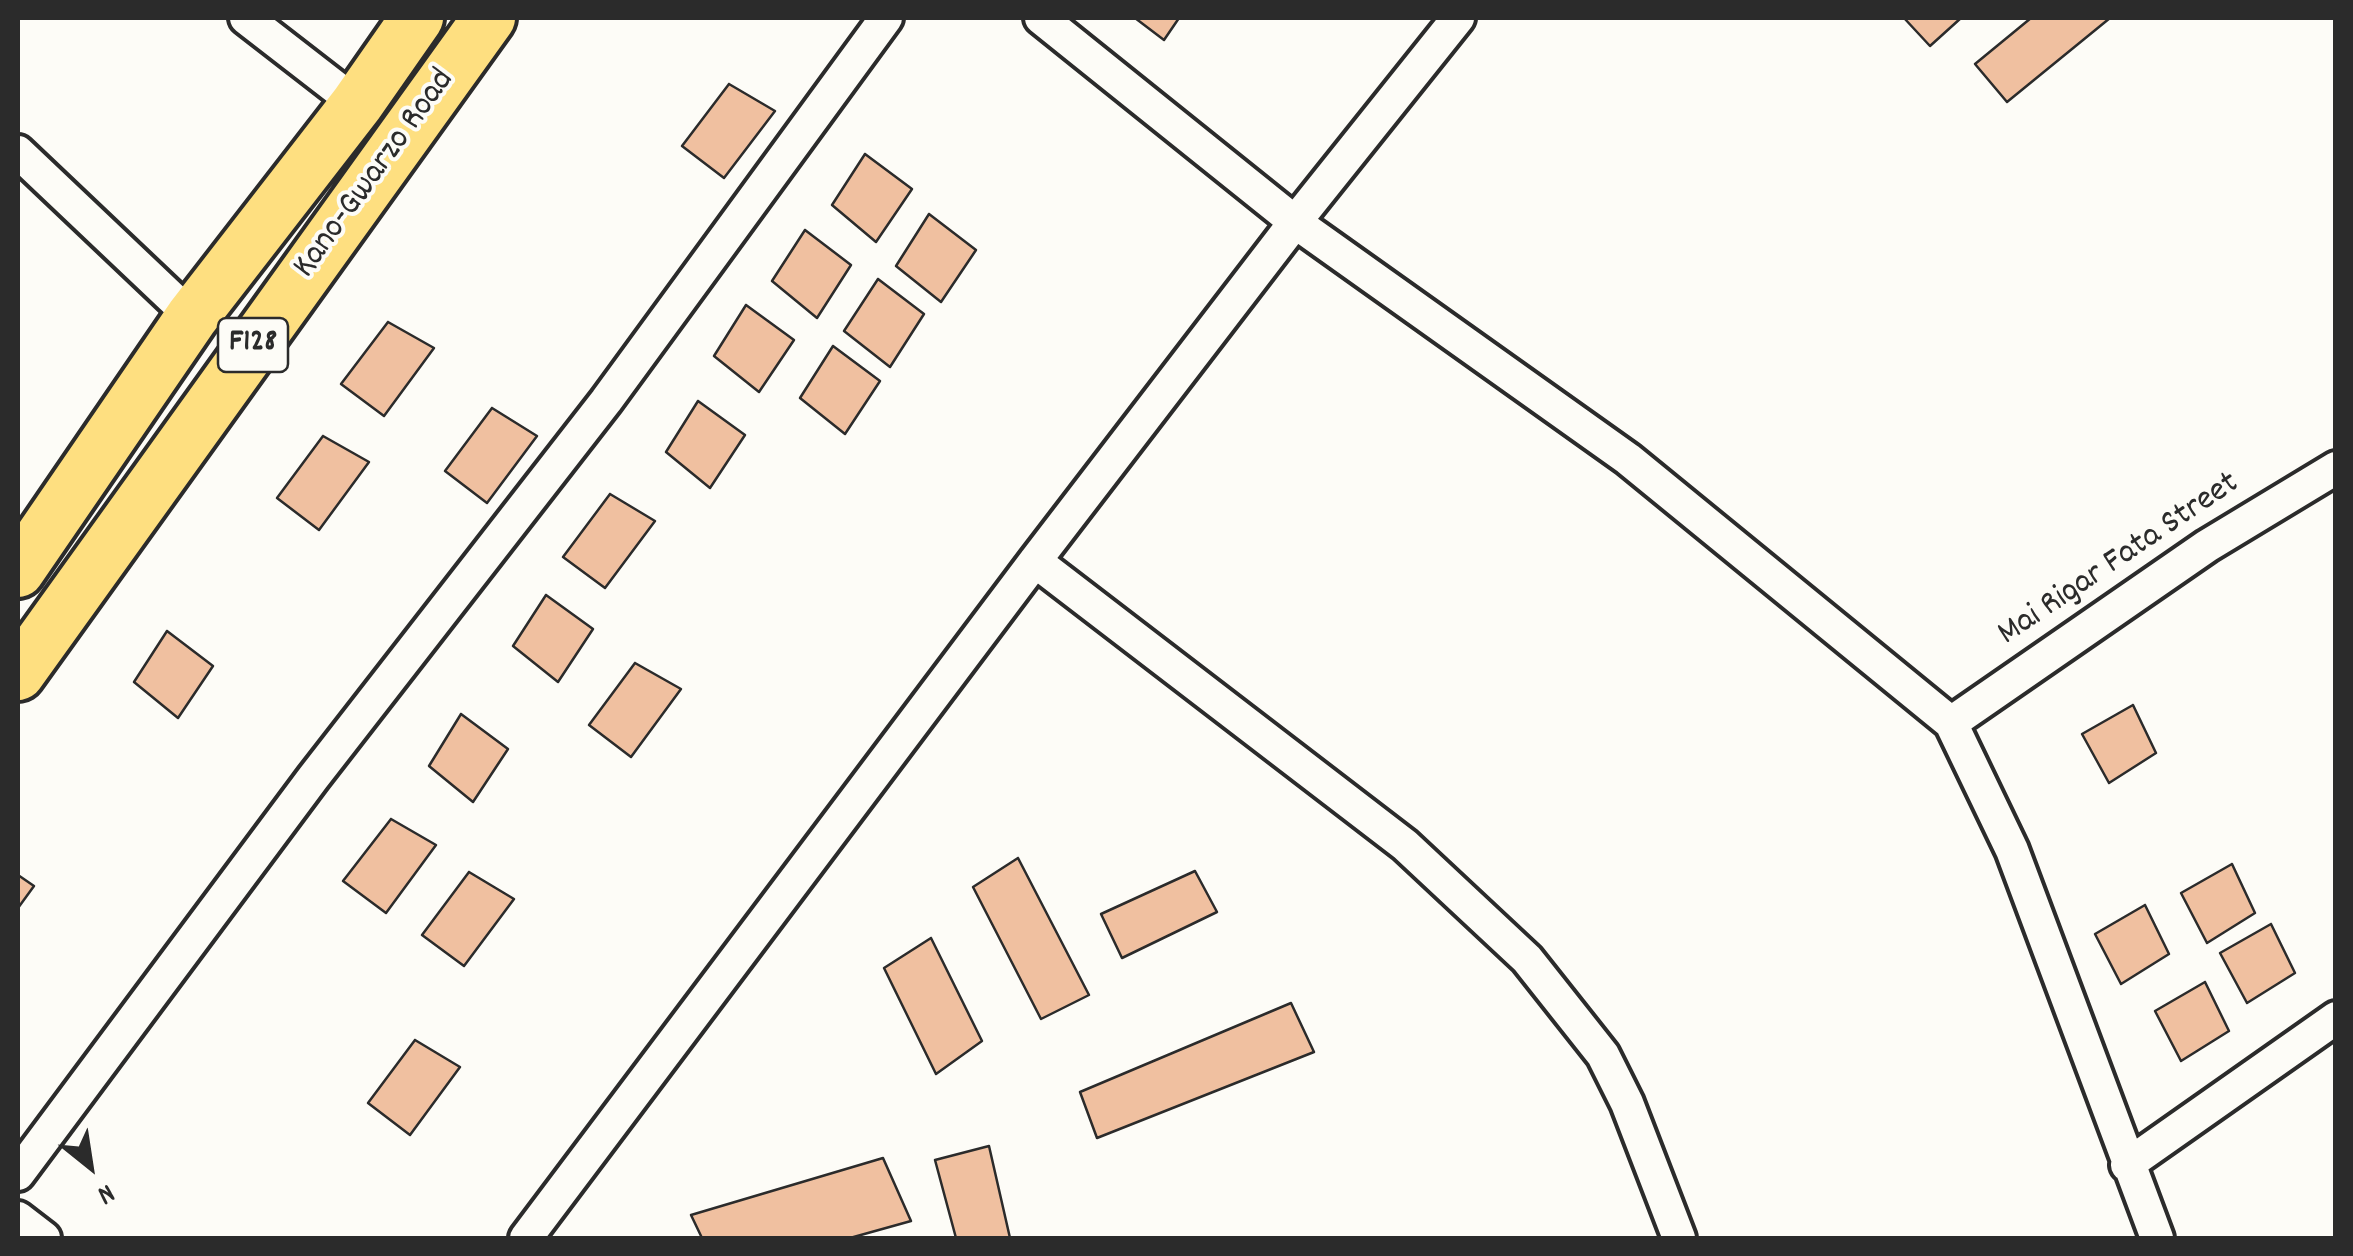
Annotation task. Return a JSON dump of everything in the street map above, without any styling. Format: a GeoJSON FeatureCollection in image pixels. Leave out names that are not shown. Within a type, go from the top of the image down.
{"type":"FeatureCollection","features":[{"type":"Feature","properties":{"kind":"main road","name":"Kano-Gwarzo Road"},"geometry":{"type":"LineString","coordinates":[[25,546],[192,318],[358,104],[417,18]]}},
{"type":"Feature","properties":{"kind":"main road","name":"Kano-Gwarzo Road"},"geometry":{"type":"LineString","coordinates":[[18,674],[489,18]]}},
{"type":"Feature","properties":{"kind":"street"},"geometry":{"type":"LineString","coordinates":[[246,18],[358,104]]}},
{"type":"Feature","properties":{"kind":"street"},"geometry":{"type":"LineString","coordinates":[[18,1174],[313,778],[606,401],[886,18]]}},
{"type":"Feature","properties":{"kind":"street"},"geometry":{"type":"LineString","coordinates":[[1040,18],[1295,222],[1628,459],[1951,723],[2012,850],[2156,1238]]}},
{"type":"Feature","properties":{"kind":"street"},"geometry":{"type":"LineString","coordinates":[[526,1238],[1034,561],[1458,18]]}},
{"type":"Feature","properties":{"kind":"street"},"geometry":{"type":"LineString","coordinates":[[18,152],[192,318]]}},
{"type":"Feature","properties":{"kind":"street","name":"Mai Rigar Fata Street"},"geometry":{"type":"LineString","coordinates":[[1951,723],[2208,546],[2336,468]]}},
{"type":"Feature","properties":{"kind":"street"},"geometry":{"type":"LineString","coordinates":[[1034,561],[1405,845],[1528,958],[1602,1054],[1627,1104],[1678,1238]]}},
{"type":"Feature","properties":{"kind":"street"},"geometry":{"type":"LineString","coordinates":[[2128,1164],[2336,1018]]}},
{"type":"Feature","properties":{"kind":"street"},"geometry":{"type":"LineString","coordinates":[[18,1218],[44,1238]]}},
{"type":"Feature","properties":{"kind":"building"},"geometry":{"type":"Polygon","coordinates":[[[1135,18],[1179,18],[1164,40],[1135,18]]]}},
{"type":"Feature","properties":{"kind":"building"},"geometry":{"type":"Polygon","coordinates":[[[1904,18],[1961,18],[1930,46],[1904,18]]]}},
{"type":"Feature","properties":{"kind":"building"},"geometry":{"type":"Polygon","coordinates":[[[2031,18],[2110,18],[2007,102],[1975,64],[2031,18]]]}},
{"type":"Feature","properties":{"kind":"building"},"geometry":{"type":"Polygon","coordinates":[[[729,84],[775,111],[724,178],[682,146],[729,84]]]}},
{"type":"Feature","properties":{"kind":"building"},"geometry":{"type":"Polygon","coordinates":[[[865,154],[912,189],[876,242],[832,205],[865,154]]]}},
{"type":"Feature","properties":{"kind":"building"},"geometry":{"type":"Polygon","coordinates":[[[929,214],[976,250],[941,302],[896,266],[929,214]]]}},
{"type":"Feature","properties":{"kind":"building"},"geometry":{"type":"Polygon","coordinates":[[[805,230],[851,265],[817,318],[772,281],[805,230]]]}},
{"type":"Feature","properties":{"kind":"building"},"geometry":{"type":"Polygon","coordinates":[[[878,279],[924,314],[890,367],[844,331],[878,279]]]}},
{"type":"Feature","properties":{"kind":"building"},"geometry":{"type":"Polygon","coordinates":[[[746,305],[794,340],[759,392],[714,356],[746,305]]]}},
{"type":"Feature","properties":{"kind":"building"},"geometry":{"type":"Polygon","coordinates":[[[388,322],[434,348],[384,416],[341,384],[388,322]]]}},
{"type":"Feature","properties":{"kind":"building"},"geometry":{"type":"Polygon","coordinates":[[[833,346],[880,381],[845,434],[800,398],[833,346]]]}},
{"type":"Feature","properties":{"kind":"building"},"geometry":{"type":"Polygon","coordinates":[[[698,401],[745,435],[710,488],[666,452],[698,401]]]}},
{"type":"Feature","properties":{"kind":"building"},"geometry":{"type":"Polygon","coordinates":[[[492,408],[537,436],[487,503],[445,471],[492,408]]]}},
{"type":"Feature","properties":{"kind":"building"},"geometry":{"type":"Polygon","coordinates":[[[323,436],[369,462],[319,530],[277,498],[323,436]]]}},
{"type":"Feature","properties":{"kind":"building"},"geometry":{"type":"Polygon","coordinates":[[[610,494],[655,521],[605,588],[563,557],[610,494]]]}},
{"type":"Feature","properties":{"kind":"building"},"geometry":{"type":"Polygon","coordinates":[[[546,595],[593,629],[558,682],[513,646],[546,595]]]}},
{"type":"Feature","properties":{"kind":"building"},"geometry":{"type":"Polygon","coordinates":[[[167,631],[213,666],[178,718],[134,682],[167,631]]]}},
{"type":"Feature","properties":{"kind":"building"},"geometry":{"type":"Polygon","coordinates":[[[635,663],[681,689],[631,757],[589,725],[635,663]]]}},
{"type":"Feature","properties":{"kind":"building"},"geometry":{"type":"Polygon","coordinates":[[[2133,705],[2156,753],[2109,783],[2082,734],[2133,705]]]}},
{"type":"Feature","properties":{"kind":"building"},"geometry":{"type":"Polygon","coordinates":[[[461,714],[508,749],[473,802],[429,766],[461,714]]]}},
{"type":"Feature","properties":{"kind":"building"},"geometry":{"type":"Polygon","coordinates":[[[391,819],[436,845],[386,913],[343,881],[391,819]]]}},
{"type":"Feature","properties":{"kind":"building"},"geometry":{"type":"Polygon","coordinates":[[[1018,858],[1089,995],[1041,1019],[973,887],[1018,858]]]}},
{"type":"Feature","properties":{"kind":"building"},"geometry":{"type":"Polygon","coordinates":[[[2232,864],[2255,913],[2207,943],[2181,893],[2232,864]]]}},
{"type":"Feature","properties":{"kind":"building"},"geometry":{"type":"Polygon","coordinates":[[[1195,871],[1217,912],[1122,958],[1101,914],[1195,871]]]}},
{"type":"Feature","properties":{"kind":"building"},"geometry":{"type":"Polygon","coordinates":[[[469,872],[514,899],[464,966],[422,935],[469,872]]]}},
{"type":"Feature","properties":{"kind":"building"},"geometry":{"type":"Polygon","coordinates":[[[18,875],[34,886],[18,908],[18,875]]]}},
{"type":"Feature","properties":{"kind":"building"},"geometry":{"type":"Polygon","coordinates":[[[2145,905],[2169,954],[2121,984],[2095,934],[2145,905]]]}},
{"type":"Feature","properties":{"kind":"building"},"geometry":{"type":"Polygon","coordinates":[[[2271,924],[2295,973],[2247,1003],[2220,953],[2271,924]]]}},
{"type":"Feature","properties":{"kind":"building"},"geometry":{"type":"Polygon","coordinates":[[[931,938],[982,1041],[936,1074],[884,968],[931,938]]]}},
{"type":"Feature","properties":{"kind":"building"},"geometry":{"type":"Polygon","coordinates":[[[2205,982],[2229,1031],[2181,1061],[2155,1011],[2205,982]]]}},
{"type":"Feature","properties":{"kind":"building"},"geometry":{"type":"Polygon","coordinates":[[[1291,1003],[1314,1052],[1097,1138],[1080,1092],[1291,1003]]]}},
{"type":"Feature","properties":{"kind":"building"},"geometry":{"type":"Polygon","coordinates":[[[415,1040],[460,1067],[410,1135],[368,1103],[415,1040]]]}},
{"type":"Feature","properties":{"kind":"building"},"geometry":{"type":"Polygon","coordinates":[[[989,1146],[1010,1238],[956,1238],[935,1160],[989,1146]]]}},
{"type":"Feature","properties":{"kind":"building"},"geometry":{"type":"Polygon","coordinates":[[[883,1158],[911,1221],[850,1238],[702,1238],[691,1215],[883,1158]]]}}]}
